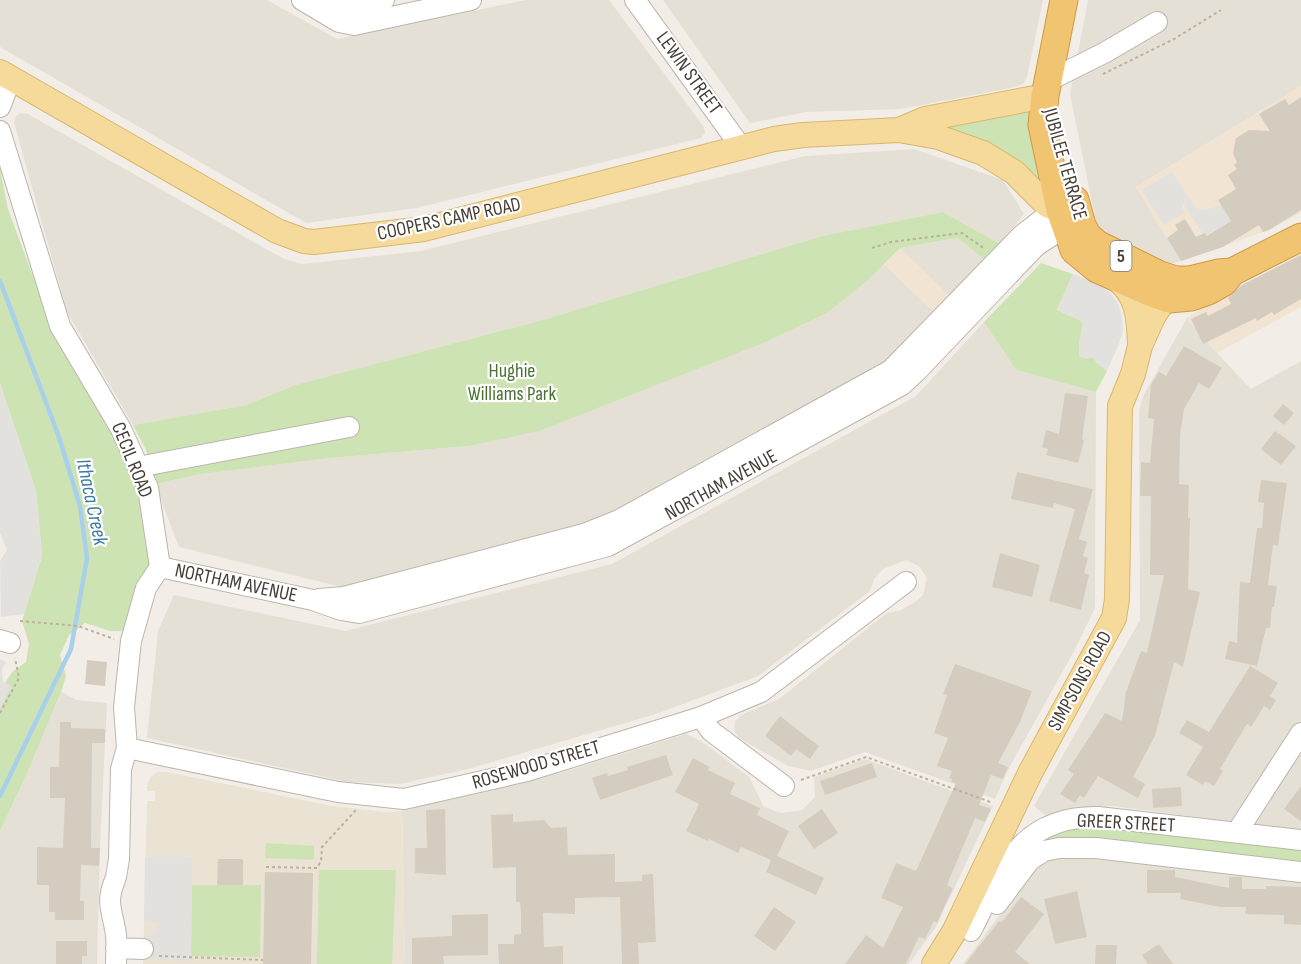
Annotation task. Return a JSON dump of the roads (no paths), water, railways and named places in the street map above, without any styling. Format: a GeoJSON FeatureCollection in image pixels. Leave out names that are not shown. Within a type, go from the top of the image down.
{"type":"FeatureCollection","features":[{"type":"Feature","properties":{"kind":"highway","name":"JUBILEE TERRACE"},"geometry":{"type":"LineString","coordinates":[[1064,0],[1047,88],[1058,123],[1065,214],[1072,246],[1079,255],[1115,278],[1176,289]]}},
{"type":"Feature","properties":{"kind":"highway","name":"JUBILEE TERRACE"},"geometry":{"type":"LineString","coordinates":[[1065,214],[1100,246],[1160,275],[1176,289]]}},
{"type":"Feature","properties":{"kind":"highway","name":"5"},"geometry":{"type":"LineString","coordinates":[[1176,289],[1232,272],[1301,237]]}},
{"type":"Feature","properties":{"kind":"main road","name":"COOPERS CAMP ROAD"},"geometry":{"type":"LineString","coordinates":[[6,75],[277,231],[304,241],[332,241],[424,229],[788,136],[899,130],[938,137],[983,153],[1014,172],[1047,205],[1065,214]]}},
{"type":"Feature","properties":{"kind":"main road","name":"COOPERS CAMP ROAD"},"geometry":{"type":"LineString","coordinates":[[899,130],[925,119],[1047,88]]}},
{"type":"Feature","properties":{"kind":"main road"},"geometry":{"type":"LineString","coordinates":[[1115,278],[1126,288],[1134,302],[1139,318],[1140,346]]}},
{"type":"Feature","properties":{"kind":"main road","name":"SIMPSONS ROAD"},"geometry":{"type":"LineString","coordinates":[[934,964],[963,932],[1020,791],[1114,618],[1117,599],[1121,401],[1133,374],[1140,346],[1153,317],[1176,289]]}},
{"type":"Feature","properties":{"kind":"main road","name":"SIMPSONS ROAD"},"geometry":{"type":"LineString","coordinates":[[1133,374],[1159,339],[1176,289]]}},
{"type":"Feature","properties":{"kind":"street"},"geometry":{"type":"LineString","coordinates":[[311,5],[343,8],[384,0]]}},
{"type":"Feature","properties":{"kind":"street"},"geometry":{"type":"LineString","coordinates":[[311,5],[339,22],[354,25],[471,0]]}},
{"type":"Feature","properties":{"kind":"street","name":"LEWIN STREET"},"geometry":{"type":"LineString","coordinates":[[635,0],[741,147]]}},
{"type":"Feature","properties":{"kind":"street"},"geometry":{"type":"LineString","coordinates":[[1047,88],[1157,22]]}},
{"type":"Feature","properties":{"kind":"street"},"geometry":{"type":"LineString","coordinates":[[0,107],[6,75]]}},
{"type":"Feature","properties":{"kind":"street","name":"CECIL ROAD"},"geometry":{"type":"LineString","coordinates":[[0,131],[60,326],[121,429],[148,488],[160,567]]}},
{"type":"Feature","properties":{"kind":"street","name":"NORTHAM AVENUE"},"geometry":{"type":"LineString","coordinates":[[313,600],[344,597],[608,526],[891,370],[1031,227],[1049,215],[1065,214]]}},
{"type":"Feature","properties":{"kind":"street","name":"NORTHAM AVENUE"},"geometry":{"type":"LineString","coordinates":[[160,567],[313,600],[340,610],[359,613],[616,543],[902,385],[918,371],[1065,214]]}},
{"type":"Feature","properties":{"kind":"street"},"geometry":{"type":"LineString","coordinates":[[138,467],[349,427]]}},
{"type":"Feature","properties":{"kind":"street"},"geometry":{"type":"LineString","coordinates":[[124,950],[109,902],[119,859],[122,770],[128,748],[123,707],[131,640],[146,588],[160,567]]}},
{"type":"Feature","properties":{"kind":"street","name":"ROSEWOOD STREET"},"geometry":{"type":"LineString","coordinates":[[128,748],[339,792],[404,799],[527,771],[701,717],[762,692],[906,582]]}},
{"type":"Feature","properties":{"kind":"street"},"geometry":{"type":"LineString","coordinates":[[701,717],[711,731],[784,786]]}},
{"type":"Feature","properties":{"kind":"street"},"geometry":{"type":"LineString","coordinates":[[1237,832],[1301,733]]}},
{"type":"Feature","properties":{"kind":"street","name":"GREER STREET"},"geometry":{"type":"LineString","coordinates":[[963,932],[1014,852],[1029,838],[1061,821],[1076,817],[1098,817],[1301,840]]}},
{"type":"Feature","properties":{"kind":"street","name":"GREER STREET"},"geometry":{"type":"LineString","coordinates":[[963,932],[990,913],[1026,864],[1039,854],[1054,848],[1096,848],[1301,872]]}},
{"type":"Feature","properties":{"kind":"waterway","name":"Ithaca Creek"},"geometry":{"type":"LineString","coordinates":[[0,281],[59,437],[80,506],[87,558],[71,649],[0,796]]}},
{"type":"Feature","properties":{"kind":"park label","name":"Hughie Williams Park"},"geometry":{"type":"Point","coordinates":[512,382]}}]}
